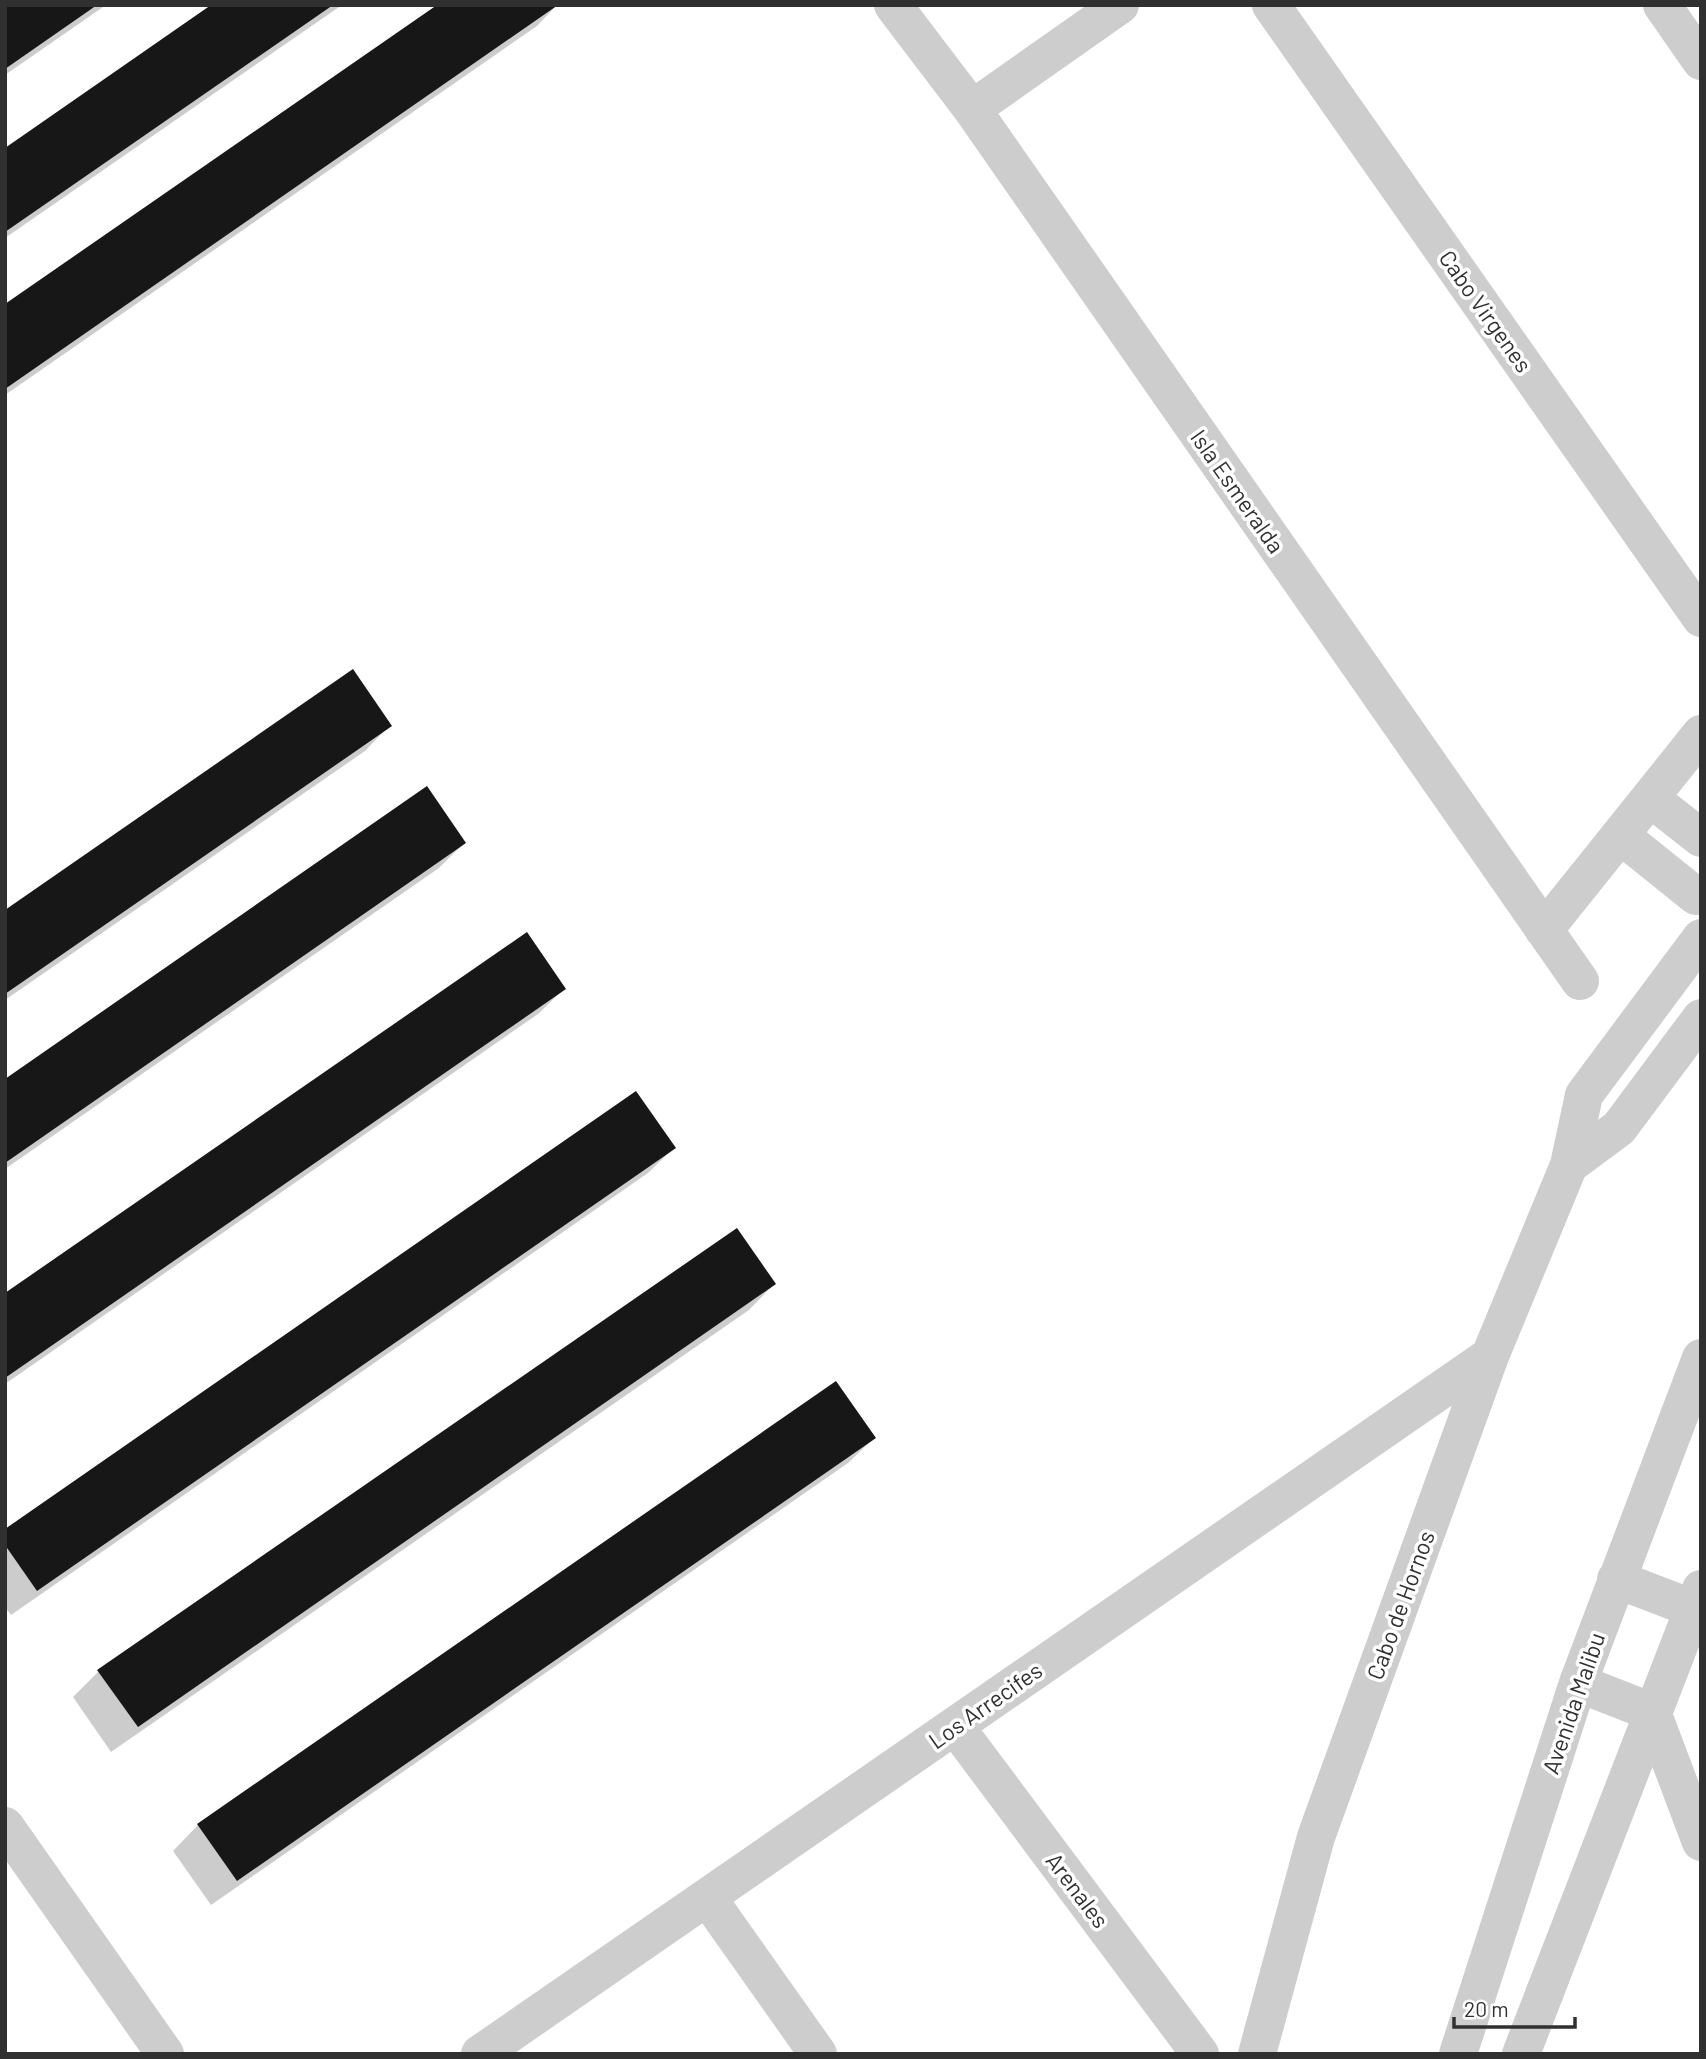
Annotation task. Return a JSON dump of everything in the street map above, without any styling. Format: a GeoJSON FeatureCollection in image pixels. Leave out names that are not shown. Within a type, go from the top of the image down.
{"type":"FeatureCollection","features":[{"type":"Feature","properties":{"kind":"street","name":"Isla Esmeralda"},"geometry":{"type":"LineString","coordinates":[[893,5],[972,109],[1580,981]]}},
{"type":"Feature","properties":{"kind":"street"},"geometry":{"type":"LineString","coordinates":[[972,109],[1120,5]]}},
{"type":"Feature","properties":{"kind":"street","name":"Cabo Virgenes"},"geometry":{"type":"LineString","coordinates":[[1271,5],[1701,618]]}},
{"type":"Feature","properties":{"kind":"street"},"geometry":{"type":"LineString","coordinates":[[1662,5],[1701,61]]}},
{"type":"Feature","properties":{"kind":"street"},"geometry":{"type":"LineString","coordinates":[[1545,930],[1701,734]]}},
{"type":"Feature","properties":{"kind":"street"},"geometry":{"type":"LineString","coordinates":[[1650,798],[1701,838]]}},
{"type":"Feature","properties":{"kind":"street"},"geometry":{"type":"LineString","coordinates":[[1620,835],[1698,889],[1695,919],[1701,937]]}},
{"type":"Feature","properties":{"kind":"street","name":"Cabo de Hornos"},"geometry":{"type":"LineString","coordinates":[[1257,2054],[1316,1837],[1490,1356],[1569,1165],[1584,1095],[1701,937]]}},
{"type":"Feature","properties":{"kind":"street"},"geometry":{"type":"LineString","coordinates":[[1569,1165],[1619,1128],[1701,1018]]}},
{"type":"Feature","properties":{"kind":"street"},"geometry":{"type":"LineString","coordinates":[[1603,1069],[1640,1099]]}},
{"type":"Feature","properties":{"kind":"street","name":"Los Arrecifes"},"geometry":{"type":"LineString","coordinates":[[480,2054],[1490,1356]]}},
{"type":"Feature","properties":{"kind":"street","name":"Avenida Malibu"},"geometry":{"type":"LineString","coordinates":[[1458,2054],[1578,1682],[1701,1358]]}},
{"type":"Feature","properties":{"kind":"street"},"geometry":{"type":"LineString","coordinates":[[1521,2054],[1652,1712],[1699,1608],[1616,1578]]}},
{"type":"Feature","properties":{"kind":"street"},"geometry":{"type":"LineString","coordinates":[[1578,1682],[1652,1712],[1701,1842]]}},
{"type":"Feature","properties":{"kind":"street","name":"Arenales"},"geometry":{"type":"LineString","coordinates":[[955,1726],[1200,2054]]}},
{"type":"Feature","properties":{"kind":"street"},"geometry":{"type":"LineString","coordinates":[[5,1826],[165,2054]]}},
{"type":"Feature","properties":{"kind":"street"},"geometry":{"type":"LineString","coordinates":[[707,1897],[818,2054]]}},
{"type":"Feature","properties":{"kind":"building"},"geometry":{"type":"Polygon","coordinates":[[[5,5],[97,5],[5,69],[5,5]]]}},
{"type":"Feature","properties":{"kind":"building"},"geometry":{"type":"Polygon","coordinates":[[[211,5],[333,5],[5,232],[5,148],[211,5]]]}},
{"type":"Feature","properties":{"kind":"building"},"geometry":{"type":"Polygon","coordinates":[[[437,5],[558,5],[5,389],[5,304],[437,5]]]}},
{"type":"Feature","properties":{"kind":"building"},"geometry":{"type":"Polygon","coordinates":[[[353,669],[392,726],[5,994],[5,910],[353,669]]]}},
{"type":"Feature","properties":{"kind":"building"},"geometry":{"type":"Polygon","coordinates":[[[427,786],[466,843],[5,1163],[5,1079],[427,786]]]}},
{"type":"Feature","properties":{"kind":"building"},"geometry":{"type":"Polygon","coordinates":[[[527,932],[566,989],[5,1378],[5,1293],[527,932]]]}},
{"type":"Feature","properties":{"kind":"building"},"geometry":{"type":"Polygon","coordinates":[[[636,1091],[676,1148],[37,1591],[5,1545],[5,1529],[636,1091]]]}},
{"type":"Feature","properties":{"kind":"building"},"geometry":{"type":"Polygon","coordinates":[[[737,1228],[776,1284],[138,1727],[97,1670],[737,1228]]]}},
{"type":"Feature","properties":{"kind":"building"},"geometry":{"type":"Polygon","coordinates":[[[836,1381],[876,1438],[237,1881],[197,1824],[836,1381]]]}}]}
